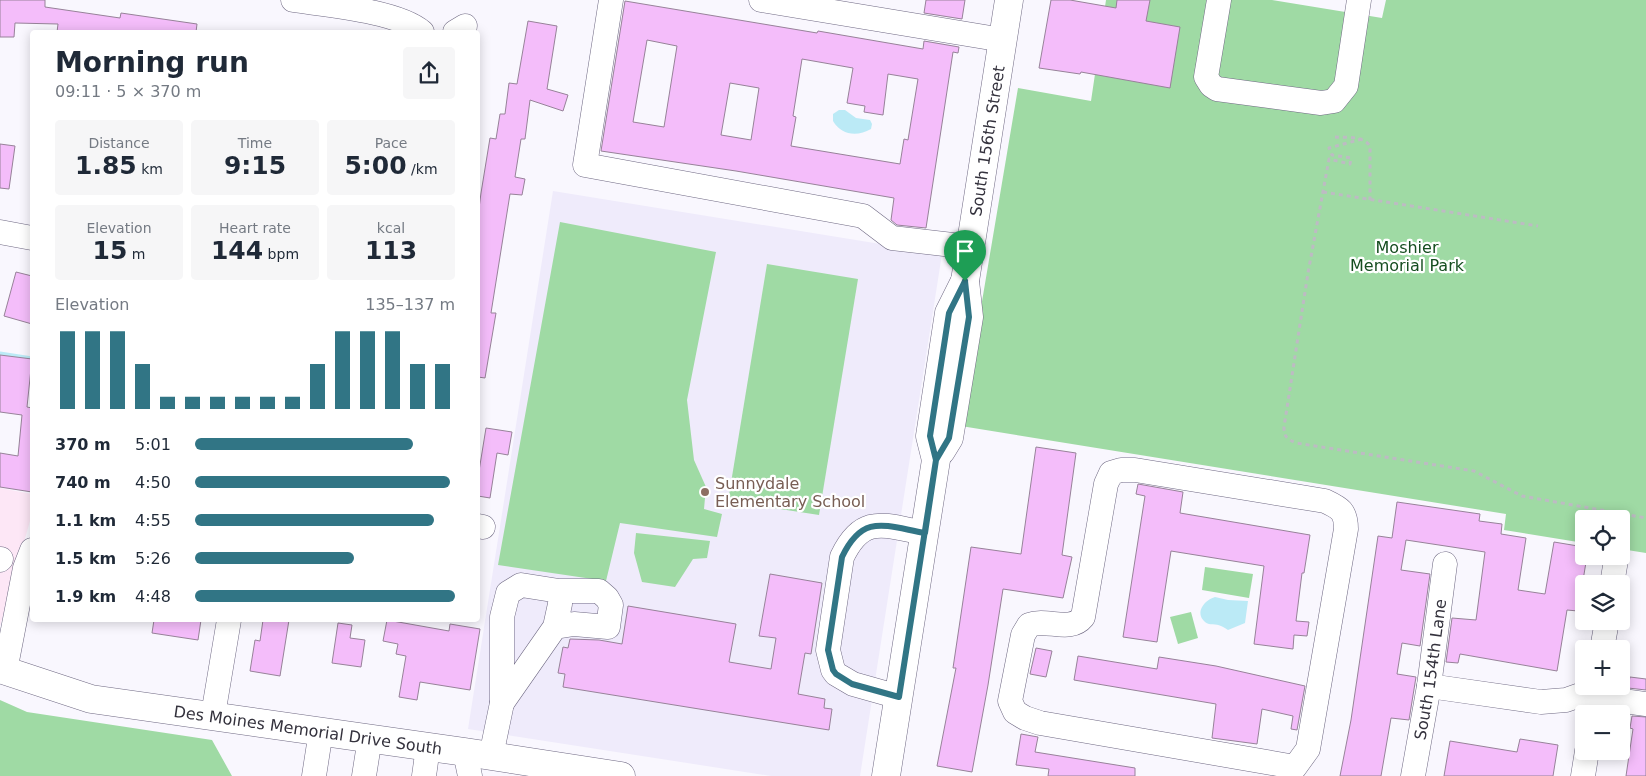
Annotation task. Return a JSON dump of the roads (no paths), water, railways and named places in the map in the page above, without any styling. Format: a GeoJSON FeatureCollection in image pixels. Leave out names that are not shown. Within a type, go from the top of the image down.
{"type":"FeatureCollection","features":[{"type":"Feature","properties":{"kind":"main road","name":"South 156th Street"},"geometry":{"type":"LineString","coordinates":[[886,776],[936,460],[949,438],[968,326],[969,317],[965,281],[1009,0]]}},
{"type":"Feature","properties":{"kind":"main road","name":"Des Moines Memorial Drive South"},"geometry":{"type":"LineString","coordinates":[[3,670],[91,699],[428,747],[475,761],[527,769],[620,776]]}},
{"type":"Feature","properties":{"kind":"street"},"geometry":{"type":"LineString","coordinates":[[293,0],[388,16],[415,26],[420,30]]}},
{"type":"Feature","properties":{"kind":"street"},"geometry":{"type":"LineString","coordinates":[[611,0],[585,165],[863,216],[892,238],[970,247]]}},
{"type":"Feature","properties":{"kind":"street"},"geometry":{"type":"LineString","coordinates":[[761,0],[1003,40]]}},
{"type":"Feature","properties":{"kind":"street"},"geometry":{"type":"LineString","coordinates":[[1219,0],[1206,77],[1210,86],[1216,89],[1321,103],[1334,101],[1346,86],[1359,0]]}},
{"type":"Feature","properties":{"kind":"street"},"geometry":{"type":"LineString","coordinates":[[0,232],[30,238]]}},
{"type":"Feature","properties":{"kind":"street"},"geometry":{"type":"LineString","coordinates":[[1121,470],[1136,470],[1325,501],[1339,508],[1346,517],[1346,529],[1308,749],[1293,771],[1040,723],[1015,712],[1010,701],[1023,635],[1029,625],[1037,622],[1070,625],[1079,622],[1083,617],[1106,484],[1111,473],[1121,470]]}},
{"type":"Feature","properties":{"kind":"street"},"geometry":{"type":"LineString","coordinates":[[899,697],[852,684],[833,670],[828,650],[842,557],[848,543],[857,533],[868,527],[878,525],[925,533]]}},
{"type":"Feature","properties":{"kind":"street"},"geometry":{"type":"LineString","coordinates":[[3,670],[25,568],[30,555]]}},
{"type":"Feature","properties":{"kind":"street","name":"South 154th Lane"},"geometry":{"type":"LineString","coordinates":[[1413,776],[1429,686],[1445,564]]}},
{"type":"Feature","properties":{"kind":"street"},"geometry":{"type":"LineString","coordinates":[[502,703],[502,617],[508,593],[521,585],[559,591],[598,592],[608,598],[611,605],[608,627],[574,624],[556,627]]}},
{"type":"Feature","properties":{"kind":"street"},"geometry":{"type":"LineString","coordinates":[[475,761],[502,703],[556,627],[560,604],[559,591]]}},
{"type":"Feature","properties":{"kind":"street"},"geometry":{"type":"LineString","coordinates":[[213,716],[229,622]]}},
{"type":"Feature","properties":{"kind":"street"},"geometry":{"type":"LineString","coordinates":[[1429,686],[1541,702],[1566,700],[1580,695],[1595,699],[1646,704]]}},
{"type":"Feature","properties":{"kind":"street"},"geometry":{"type":"LineString","coordinates":[[314,776],[322,731]]}},
{"type":"Feature","properties":{"kind":"street"},"geometry":{"type":"LineString","coordinates":[[364,776],[370,738]]}},
{"type":"Feature","properties":{"kind":"street"},"geometry":{"type":"LineString","coordinates":[[424,776],[428,747]]}},
{"type":"Feature","properties":{"kind":"street"},"geometry":{"type":"LineString","coordinates":[[1583,776],[1585,760]]}},
{"type":"Feature","properties":{"kind":"water"},"geometry":{"type":"Polygon","coordinates":[[[839,110],[845,110],[856,118],[870,120],[872,124],[871,129],[855,134],[845,132],[836,126],[833,121],[833,114],[839,110]]]}},
{"type":"Feature","properties":{"kind":"water"},"geometry":{"type":"Polygon","coordinates":[[[1215,597],[1248,601],[1245,623],[1228,630],[1219,625],[1205,622],[1201,614],[1202,607],[1215,597]]]}},
{"type":"Feature","properties":{"kind":"waterway"},"geometry":{"type":"LineString","coordinates":[[0,354],[30,359]]}},
{"type":"Feature","properties":{"kind":"place","name":"Sunnydale Elementary School"},"geometry":{"type":"Point","coordinates":[705,492]}},
{"type":"Feature","properties":{"kind":"park label","name":"Moshier Memorial Park"},"geometry":{"type":"Point","coordinates":[1407,256]}}]}
